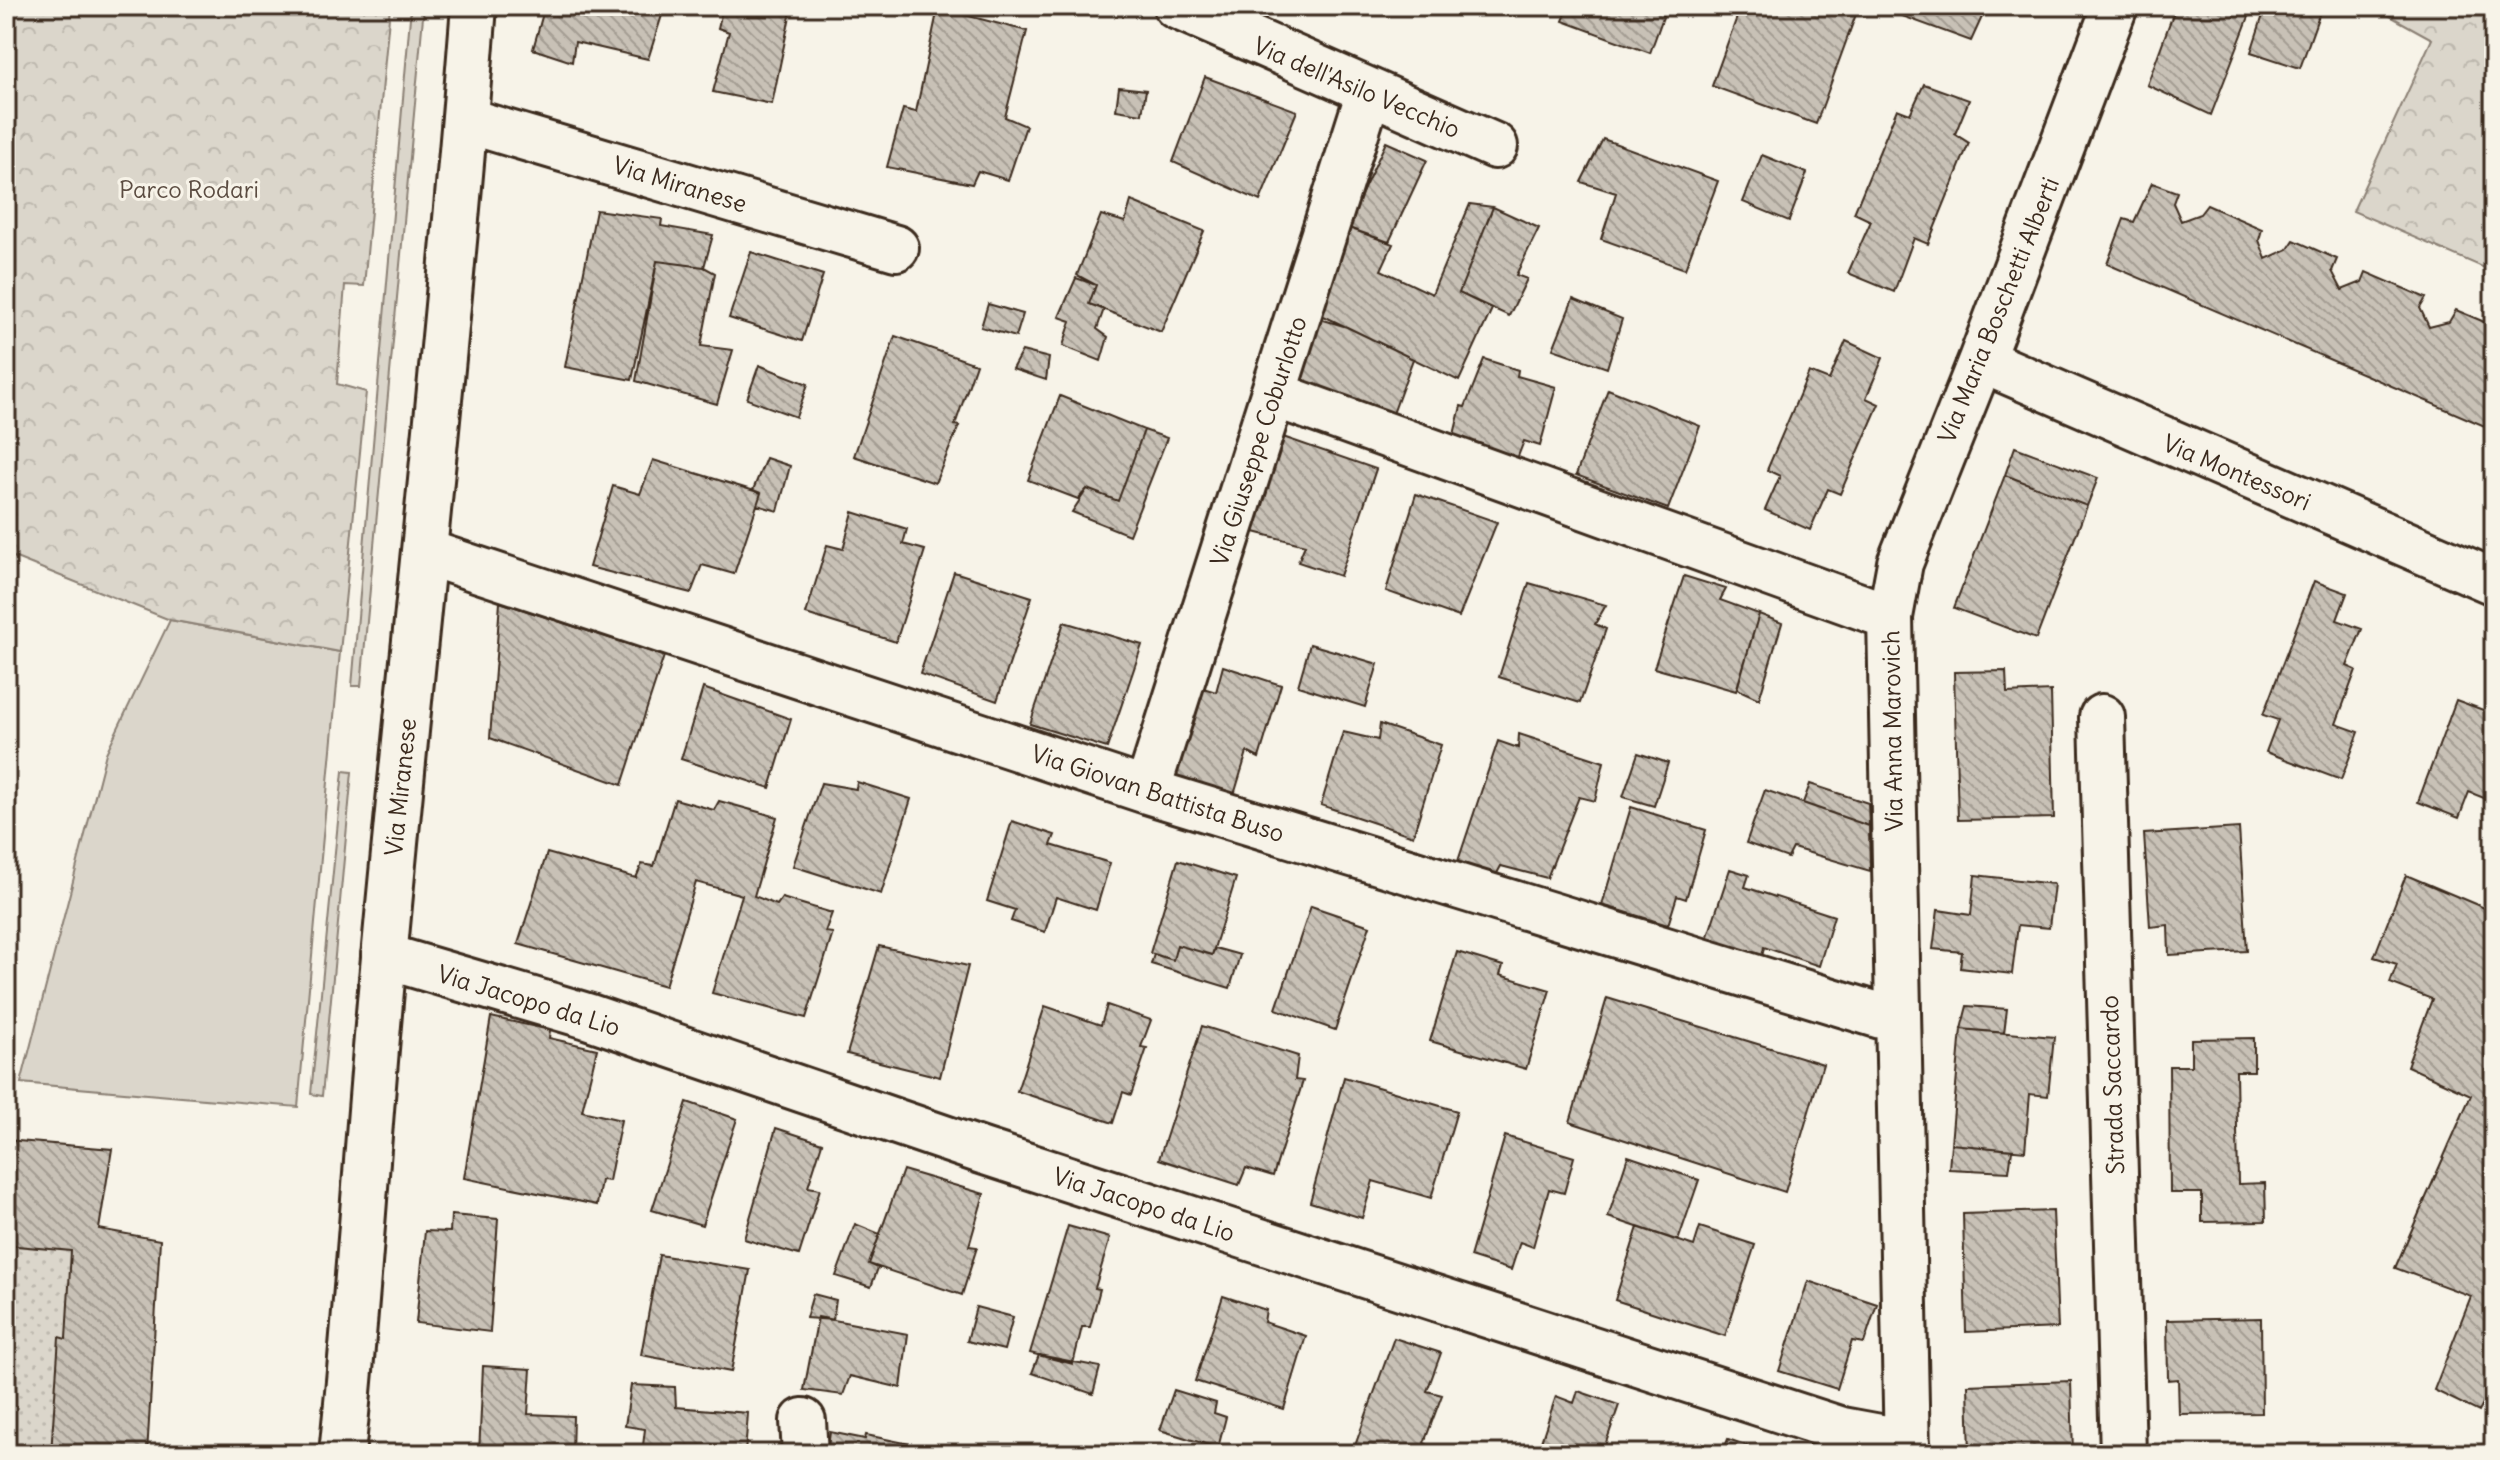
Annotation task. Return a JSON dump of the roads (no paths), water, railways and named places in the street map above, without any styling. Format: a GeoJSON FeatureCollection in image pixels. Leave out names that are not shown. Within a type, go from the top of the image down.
{"type":"FeatureCollection","features":[{"type":"Feature","properties":{"kind":"street","name":"Via Miranese"},"geometry":{"type":"LineString","coordinates":[[342,1454],[360,1283],[384,956],[425,552],[474,6]]}},
{"type":"Feature","properties":{"kind":"street","name":"Via dell'Asilo Vecchio"},"geometry":{"type":"LineString","coordinates":[[1176,6],[1495,146]]}},
{"type":"Feature","properties":{"kind":"street","name":"Via Maria Boschetti Alberti"},"geometry":{"type":"LineString","coordinates":[[1890,617],[1900,563],[1945,442],[1981,360],[2115,6]]}},
{"type":"Feature","properties":{"kind":"street","name":"Via Giuseppe Coburlotto"},"geometry":{"type":"LineString","coordinates":[[1147,791],[1369,92]]}},
{"type":"Feature","properties":{"kind":"street","name":"Via Miranese"},"geometry":{"type":"LineString","coordinates":[[465,120],[896,248]]}},
{"type":"Feature","properties":{"kind":"street","name":"Via Montessori"},"geometry":{"type":"LineString","coordinates":[[1981,360],[2494,582]]}},
{"type":"Feature","properties":{"kind":"street","name":"Via Anna Marovich"},"geometry":{"type":"LineString","coordinates":[[1273,394],[1890,617],[1894,692],[1896,1017],[1907,1448]]}},
{"type":"Feature","properties":{"kind":"street","name":"Via Giovan Battista Buso"},"geometry":{"type":"LineString","coordinates":[[425,552],[1147,791],[1881,1016],[1896,1017]]}},
{"type":"Feature","properties":{"kind":"street","name":"Strada Saccardo"},"geometry":{"type":"LineString","coordinates":[[2102,717],[2123,1454]]}},
{"type":"Feature","properties":{"kind":"street","name":"Via Jacopo da Lio"},"geometry":{"type":"LineString","coordinates":[[384,956],[587,1016],[982,1151],[1827,1425],[1907,1448]]}},
{"type":"Feature","properties":{"kind":"park label","name":"Parco Rodari"},"geometry":{"type":"Point","coordinates":[189,189]}}]}
